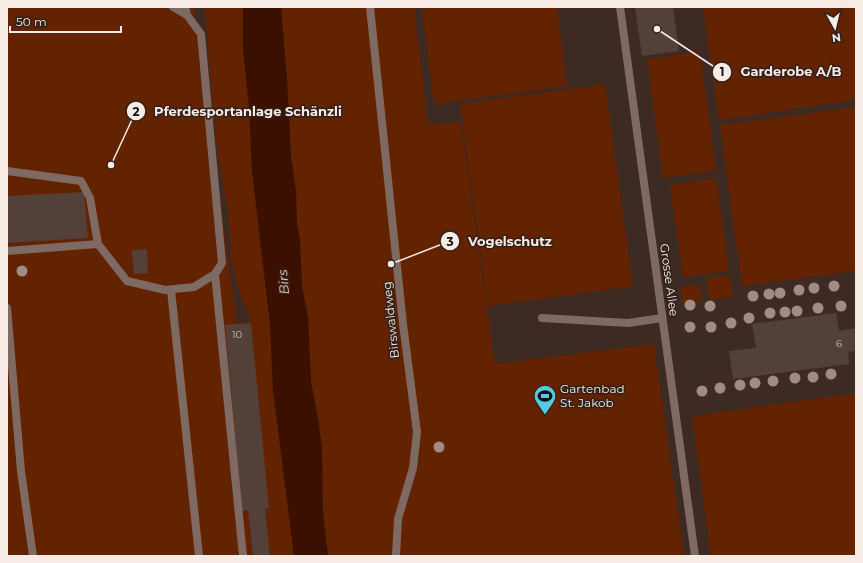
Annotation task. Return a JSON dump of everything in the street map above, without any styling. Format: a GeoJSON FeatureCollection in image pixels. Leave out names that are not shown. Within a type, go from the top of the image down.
{"type":"FeatureCollection","features":[{"type":"Feature","properties":{"kind":"lane"},"geometry":{"type":"LineString","coordinates":[[7,171],[81,181],[90,198],[98,244],[127,281],[165,290],[171,290],[194,287],[216,274],[222,263],[200,34],[186,11],[173,7]]}},
{"type":"Feature","properties":{"kind":"lane","name":"Birswaldweg"},"geometry":{"type":"LineString","coordinates":[[370,7],[403,324],[417,432],[413,468],[398,519],[396,556]]}},
{"type":"Feature","properties":{"kind":"lane","name":"Grosse Allee"},"geometry":{"type":"LineString","coordinates":[[620,7],[695,556]]}},
{"type":"Feature","properties":{"kind":"lane"},"geometry":{"type":"LineString","coordinates":[[7,251],[98,244]]}},
{"type":"Feature","properties":{"kind":"lane"},"geometry":{"type":"LineString","coordinates":[[216,274],[243,556]]}},
{"type":"Feature","properties":{"kind":"lane"},"geometry":{"type":"LineString","coordinates":[[171,290],[199,556]]}},
{"type":"Feature","properties":{"kind":"lane"},"geometry":{"type":"LineString","coordinates":[[7,308],[21,471],[33,556]]}},
{"type":"Feature","properties":{"kind":"lane"},"geometry":{"type":"LineString","coordinates":[[542,318],[628,323],[662,318]]}},
{"type":"Feature","properties":{"kind":"shaded area"},"geometry":{"type":"Polygon","coordinates":[[[7,7],[194,7],[237,324],[251,322],[237,286],[231,257],[229,217],[218,153],[211,90],[205,10],[203,7],[243,7],[243,49],[249,106],[252,171],[270,324],[273,390],[294,556],[7,556],[7,7]]]}},
{"type":"Feature","properties":{"kind":"shaded area"},"geometry":{"type":"Polygon","coordinates":[[[281,7],[414,7],[428,124],[461,122],[495,364],[654,344],[684,556],[328,556],[323,513],[318,418],[311,382],[308,317],[302,287],[300,240],[297,224],[296,191],[291,157],[281,7]]]}},
{"type":"Feature","properties":{"kind":"shaded area"},"geometry":{"type":"Polygon","coordinates":[[[422,7],[557,7],[567,86],[434,104],[422,7]]]}},
{"type":"Feature","properties":{"kind":"shaded area"},"geometry":{"type":"Polygon","coordinates":[[[703,7],[856,7],[856,100],[719,120],[703,7]]]}},
{"type":"Feature","properties":{"kind":"shaded area"},"geometry":{"type":"Polygon","coordinates":[[[700,52],[716,171],[663,178],[647,59],[700,52]]]}},
{"type":"Feature","properties":{"kind":"shaded area"},"geometry":{"type":"Polygon","coordinates":[[[605,84],[633,286],[488,306],[460,104],[605,84]]]}},
{"type":"Feature","properties":{"kind":"shaded area"},"geometry":{"type":"Polygon","coordinates":[[[856,107],[856,271],[742,286],[720,125],[856,107]]]}},
{"type":"Feature","properties":{"kind":"shaded area"},"geometry":{"type":"Polygon","coordinates":[[[716,178],[729,271],[683,277],[670,185],[716,178]]]}},
{"type":"Feature","properties":{"kind":"shaded area"},"geometry":{"type":"Polygon","coordinates":[[[730,275],[733,297],[709,300],[706,278],[730,275]]]}},
{"type":"Feature","properties":{"kind":"shaded area"},"geometry":{"type":"Polygon","coordinates":[[[699,284],[702,301],[682,303],[680,287],[699,284]]]}},
{"type":"Feature","properties":{"kind":"shaded area"},"geometry":{"type":"Polygon","coordinates":[[[856,393],[856,556],[711,556],[692,416],[856,393]]]}},
{"type":"Feature","properties":{"kind":"water","name":"Birs"},"geometry":{"type":"Polygon","coordinates":[[[243,7],[281,7],[291,157],[296,191],[297,224],[300,240],[302,287],[308,317],[311,382],[322,448],[323,513],[328,556],[294,556],[273,390],[270,324],[252,171],[249,106],[243,49],[243,7]]]}},
{"type":"Feature","properties":{"kind":"building"},"geometry":{"type":"Polygon","coordinates":[[[635,7],[673,7],[679,51],[642,56],[635,7]]]}},
{"type":"Feature","properties":{"kind":"building"},"geometry":{"type":"Polygon","coordinates":[[[84,192],[88,238],[7,243],[7,196],[84,192]]]}},
{"type":"Feature","properties":{"kind":"building"},"geometry":{"type":"Polygon","coordinates":[[[147,249],[148,273],[134,274],[132,250],[147,249]]]}},
{"type":"Feature","properties":{"kind":"building"},"geometry":{"type":"Polygon","coordinates":[[[836,313],[839,331],[856,328],[856,351],[848,352],[849,364],[733,379],[729,351],[756,348],[752,324],[836,313]]]}},
{"type":"Feature","properties":{"kind":"building"},"geometry":{"type":"Polygon","coordinates":[[[251,323],[269,508],[265,509],[270,556],[253,556],[248,510],[242,511],[225,325],[251,323]]]}},
{"type":"Feature","properties":{"kind":"place","name":"Garderobe A/B"},"geometry":{"type":"Point","coordinates":[657,29]}},
{"type":"Feature","properties":{"kind":"place","name":"Pferdesportanlage Schänzli"},"geometry":{"type":"Point","coordinates":[111,165]}},
{"type":"Feature","properties":{"kind":"place","name":"Vogelschutz"},"geometry":{"type":"Point","coordinates":[391,264]}},
{"type":"Feature","properties":{"kind":"place","name":"Gartenbad St. Jakob"},"geometry":{"type":"Point","coordinates":[545,416]}}]}
